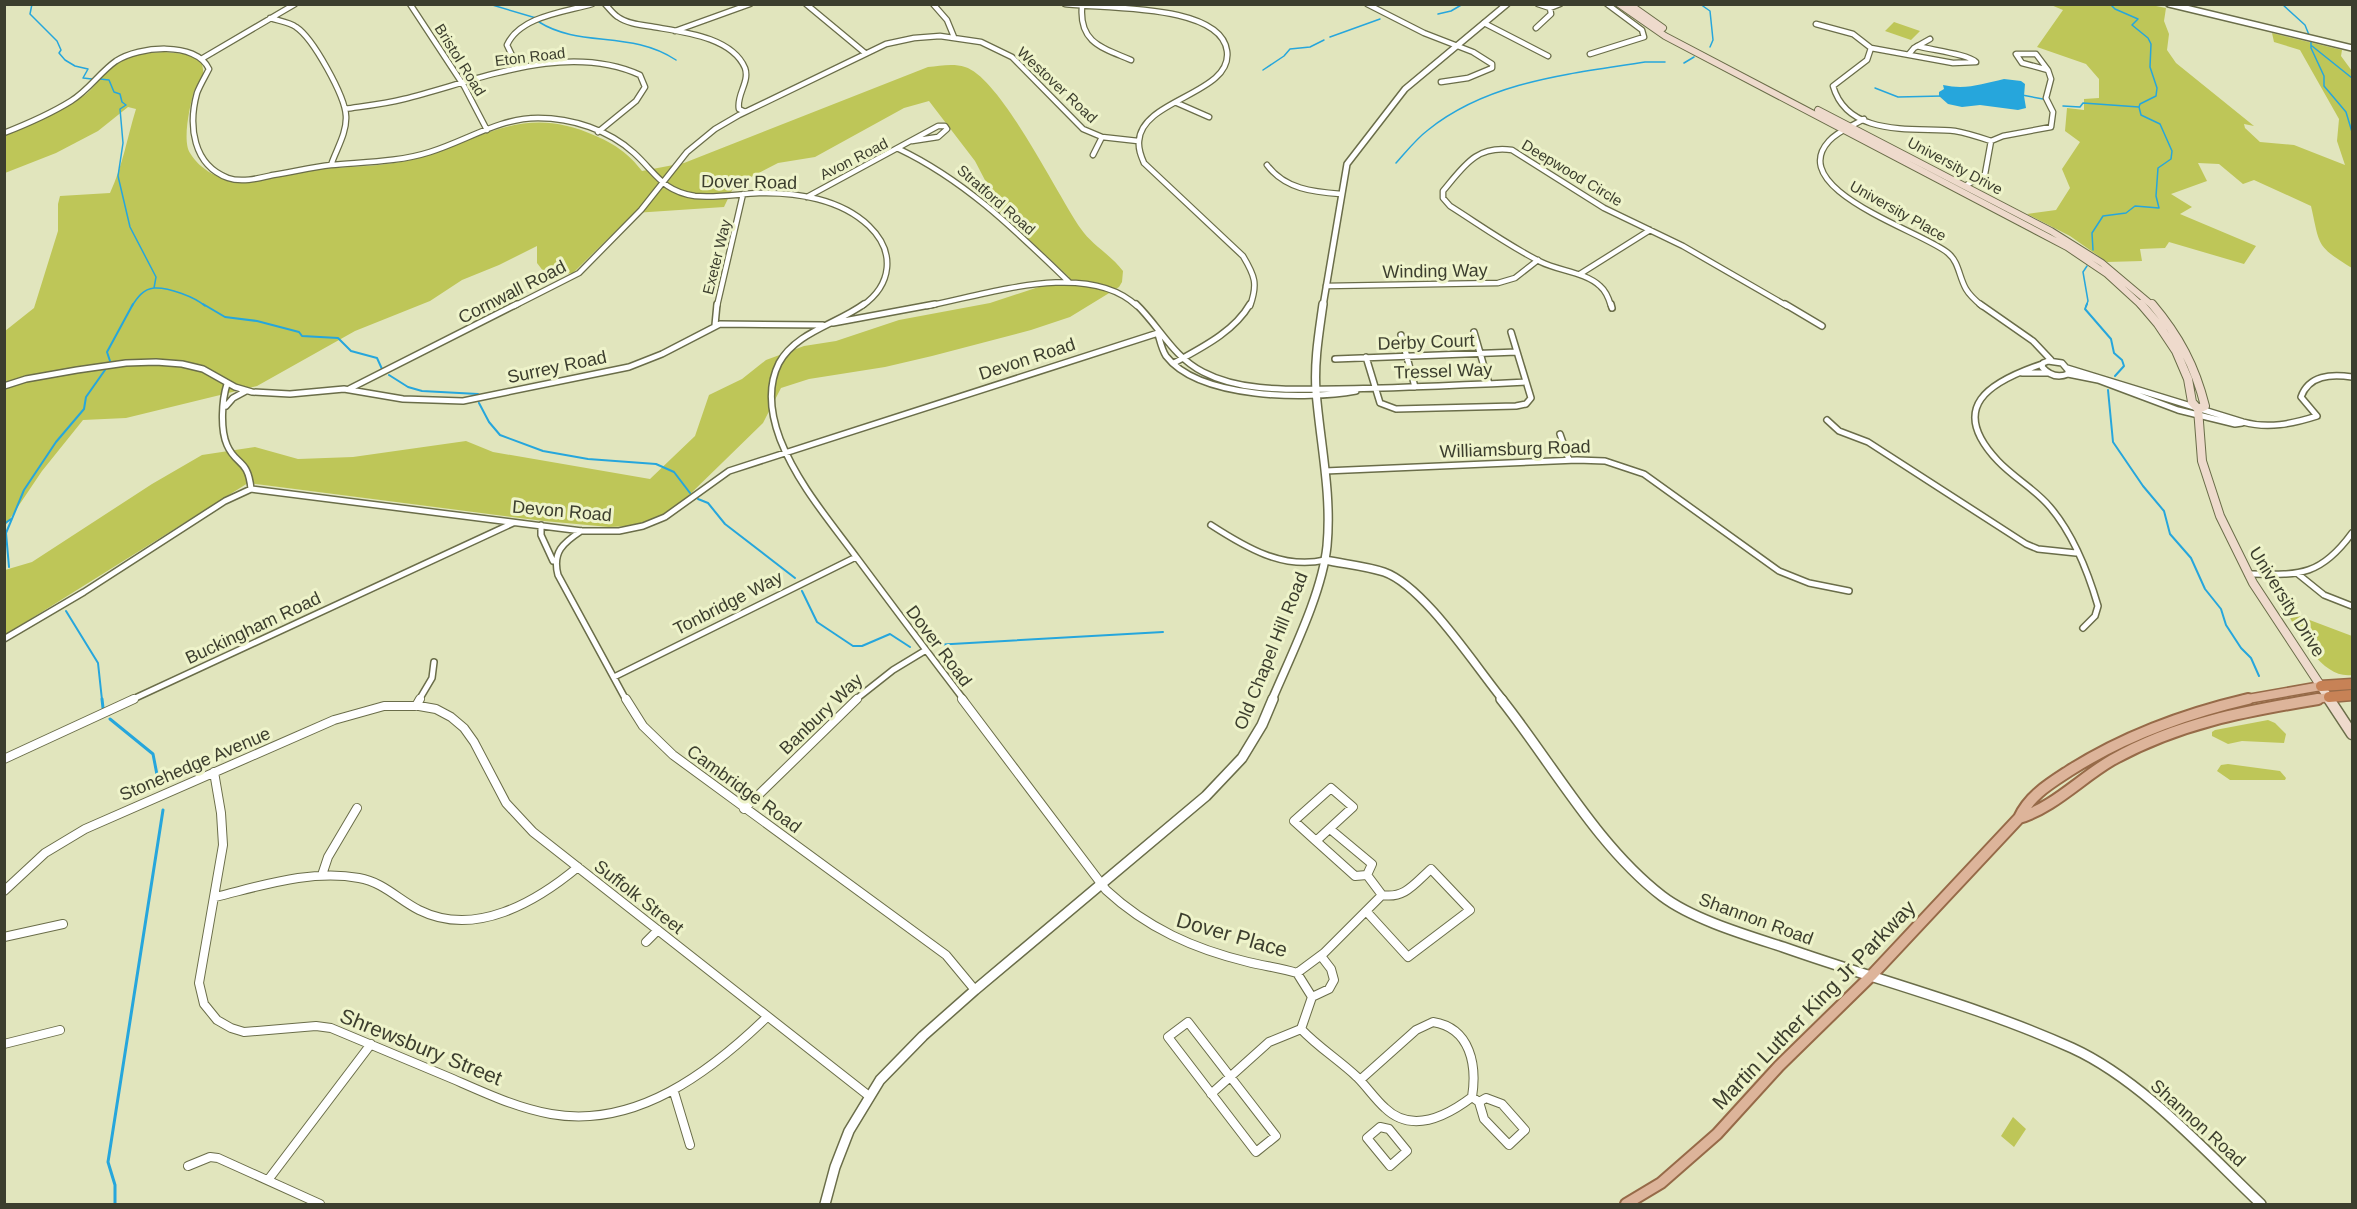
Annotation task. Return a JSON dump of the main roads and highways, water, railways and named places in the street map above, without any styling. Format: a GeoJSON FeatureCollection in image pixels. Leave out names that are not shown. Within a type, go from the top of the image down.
{"type":"FeatureCollection","features":[{"type":"Feature","properties":{"kind":"highway"},"geometry":{"type":"LineString","coordinates":[[2321,686],[2352,684]]}},
{"type":"Feature","properties":{"kind":"highway"},"geometry":{"type":"LineString","coordinates":[[2329,697],[2352,695]]}},
{"type":"Feature","properties":{"kind":"main road","name":"University Drive"},"geometry":{"type":"LineString","coordinates":[[1619,4],[1665,36],[1965,186],[2081,248],[2139,292],[2171,326],[2194,364],[2205,406],[2198,412]]}},
{"type":"Feature","properties":{"kind":"main road","name":"University Drive"},"geometry":{"type":"LineString","coordinates":[[1629,4],[1669,31],[2067,247],[2107,274],[2142,306],[2169,339],[2183,366],[2192,402],[2198,412],[2200,447],[2206,479],[2220,516],[2248,574],[2352,734]]}},
{"type":"Feature","properties":{"kind":"main road","name":"Martin Luther King Jr Parkway"},"geometry":{"type":"LineString","coordinates":[[1626,1204],[1661,1183],[1711,1140],[1779,1066],[1871,975],[2019,818],[2024,805],[2048,785],[2076,765],[2125,739],[2201,709],[2262,695],[2321,686]]}},
{"type":"Feature","properties":{"kind":"main road","name":"Martin Luther King Jr Parkway"},"geometry":{"type":"LineString","coordinates":[[2019,818],[2036,813],[2112,760],[2178,729],[2242,712],[2329,697]]}},
{"type":"Feature","properties":{"kind":"water"},"geometry":{"type":"Polygon","coordinates":[[[2004,79],[2021,81],[2025,84],[2026,108],[2018,110],[1980,105],[1962,107],[1948,104],[1939,96],[1939,92],[1944,89],[1943,85],[1967,87],[2004,79]]]}},
{"type":"Feature","properties":{"kind":"waterway"},"geometry":{"type":"LineString","coordinates":[[32,4],[30,14],[57,41],[61,50],[59,53],[75,66],[88,69],[83,78],[92,79]]}},
{"type":"Feature","properties":{"kind":"waterway"},"geometry":{"type":"LineString","coordinates":[[489,4],[536,18]]}},
{"type":"Feature","properties":{"kind":"waterway"},"geometry":{"type":"LineString","coordinates":[[1438,14],[1451,11],[1463,4]]}},
{"type":"Feature","properties":{"kind":"waterway"},"geometry":{"type":"LineString","coordinates":[[1700,4],[1710,11],[1713,40],[1710,47]]}},
{"type":"Feature","properties":{"kind":"waterway"},"geometry":{"type":"LineString","coordinates":[[2110,4],[2115,9],[2138,19],[2132,25],[2148,38],[2151,44],[2150,67],[2157,88],[2156,96],[2140,104],[2139,107]]}},
{"type":"Feature","properties":{"kind":"waterway"},"geometry":{"type":"LineString","coordinates":[[2282,4],[2305,25],[2311,40],[2311,48],[2324,76],[2324,86],[2346,112],[2352,132]]}},
{"type":"Feature","properties":{"kind":"waterway"},"geometry":{"type":"LineString","coordinates":[[1330,37],[1380,19]]}},
{"type":"Feature","properties":{"kind":"waterway"},"geometry":{"type":"LineString","coordinates":[[539,22],[571,35],[641,45],[676,60]]}},
{"type":"Feature","properties":{"kind":"waterway"},"geometry":{"type":"LineString","coordinates":[[1263,70],[1284,56],[1290,49],[1310,47],[1324,40]]}},
{"type":"Feature","properties":{"kind":"waterway"},"geometry":{"type":"LineString","coordinates":[[2312,46],[2352,78]]}},
{"type":"Feature","properties":{"kind":"waterway"},"geometry":{"type":"LineString","coordinates":[[1684,63],[1694,57]]}},
{"type":"Feature","properties":{"kind":"waterway"},"geometry":{"type":"LineString","coordinates":[[1396,163],[1424,134],[1477,100],[1531,82],[1559,76],[1645,62],[1665,62]]}},
{"type":"Feature","properties":{"kind":"waterway"},"geometry":{"type":"LineString","coordinates":[[100,79],[109,80],[114,92],[120,94],[122,102],[126,105],[120,109],[123,143],[118,176],[130,227],[156,277],[154,288]]}},
{"type":"Feature","properties":{"kind":"waterway"},"geometry":{"type":"LineString","coordinates":[[1875,88],[1898,97],[1942,96]]}},
{"type":"Feature","properties":{"kind":"waterway"},"geometry":{"type":"LineString","coordinates":[[2022,95],[2043,99]]}},
{"type":"Feature","properties":{"kind":"waterway"},"geometry":{"type":"LineString","coordinates":[[2063,106],[2080,107],[2083,103],[2139,107]]}},
{"type":"Feature","properties":{"kind":"waterway"},"geometry":{"type":"LineString","coordinates":[[2093,250],[2092,233],[2103,216],[2126,213],[2135,206],[2159,208],[2156,196],[2158,168],[2171,159],[2172,151],[2160,124],[2141,115],[2139,107]]}},
{"type":"Feature","properties":{"kind":"waterway"},"geometry":{"type":"LineString","coordinates":[[2086,306],[2088,301],[2083,272],[2087,266]]}},
{"type":"Feature","properties":{"kind":"waterway"},"geometry":{"type":"LineString","coordinates":[[132,306],[144,292],[154,288]]}},
{"type":"Feature","properties":{"kind":"waterway"},"geometry":{"type":"LineString","coordinates":[[154,288],[181,293],[205,306]]}},
{"type":"Feature","properties":{"kind":"waterway"},"geometry":{"type":"LineString","coordinates":[[110,361],[107,352],[133,304]]}},
{"type":"Feature","properties":{"kind":"waterway"},"geometry":{"type":"LineString","coordinates":[[203,304],[225,317],[257,321],[299,332],[302,336],[338,338],[351,351],[377,358],[382,369]]}},
{"type":"Feature","properties":{"kind":"waterway"},"geometry":{"type":"LineString","coordinates":[[2087,304],[2085,309],[2111,339],[2114,353],[2122,360],[2124,366],[2115,376]]}},
{"type":"Feature","properties":{"kind":"waterway"},"geometry":{"type":"LineString","coordinates":[[9,567],[6,533],[24,490],[56,442],[84,409],[86,397],[105,370]]}},
{"type":"Feature","properties":{"kind":"waterway"},"geometry":{"type":"LineString","coordinates":[[389,375],[408,387],[422,391],[478,394]]}},
{"type":"Feature","properties":{"kind":"waterway"},"geometry":{"type":"LineString","coordinates":[[2108,390],[2113,442],[2143,486],[2164,511],[2170,534],[2191,558],[2205,589],[2221,609],[2226,625],[2241,648],[2251,658],[2259,676]]}},
{"type":"Feature","properties":{"kind":"waterway"},"geometry":{"type":"LineString","coordinates":[[479,403],[489,422],[500,435],[543,451],[588,459],[656,464],[674,472],[690,493]]}},
{"type":"Feature","properties":{"kind":"waterway"},"geometry":{"type":"LineString","coordinates":[[698,499],[708,503],[725,524],[795,578]]}},
{"type":"Feature","properties":{"kind":"waterway"},"geometry":{"type":"LineString","coordinates":[[4,524],[11,519]]}},
{"type":"Feature","properties":{"kind":"waterway"},"geometry":{"type":"LineString","coordinates":[[802,591],[817,622],[853,646],[862,646],[890,634],[910,647]]}},
{"type":"Feature","properties":{"kind":"waterway"},"geometry":{"type":"LineString","coordinates":[[66,611],[98,663],[102,700]]}},
{"type":"Feature","properties":{"kind":"waterway"},"geometry":{"type":"LineString","coordinates":[[934,645],[1163,632]]}},
{"type":"Feature","properties":{"kind":"waterway"},"geometry":{"type":"LineString","coordinates":[[102,699],[103,708]]}},
{"type":"Feature","properties":{"kind":"waterway"},"geometry":{"type":"LineString","coordinates":[[110,719],[153,754],[159,785]]}},
{"type":"Feature","properties":{"kind":"waterway"},"geometry":{"type":"LineString","coordinates":[[115,1204],[115,1185],[108,1162],[163,810]]}}]}
